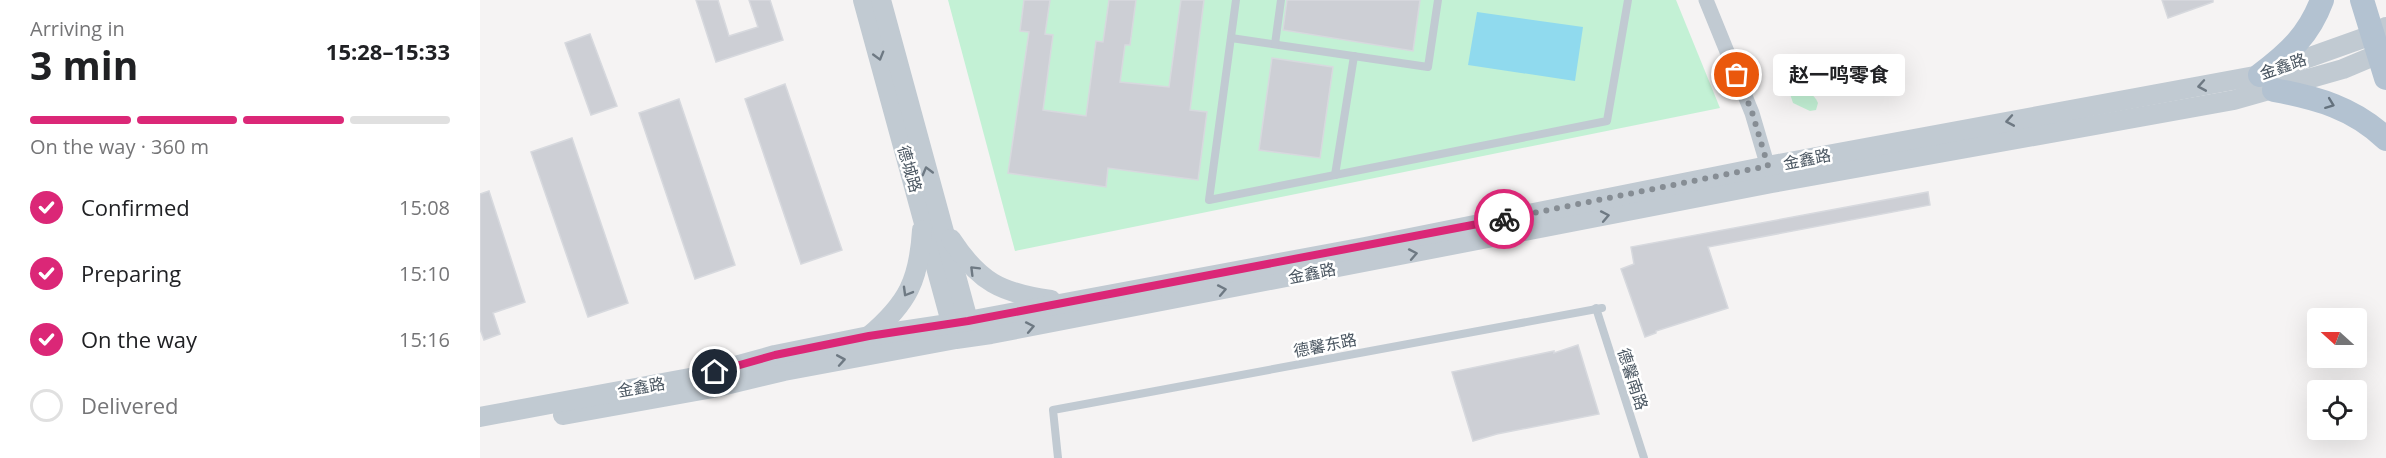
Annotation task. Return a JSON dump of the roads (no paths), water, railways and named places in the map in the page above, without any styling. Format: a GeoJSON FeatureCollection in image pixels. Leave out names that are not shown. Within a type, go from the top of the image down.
{"type":"FeatureCollection","features":[{"type":"Feature","properties":{"kind":"main road"},"geometry":{"type":"LineString","coordinates":[[2322,0],[2305,34],[2267,82],[2329,102],[2355,115],[2386,139]]}},
{"type":"Feature","properties":{"kind":"main road"},"geometry":{"type":"LineString","coordinates":[[2362,0],[2381,42],[2386,78]]}},
{"type":"Feature","properties":{"kind":"street","name":"德城路"},"geometry":{"type":"LineString","coordinates":[[863,0],[923,215],[962,330]]}},
{"type":"Feature","properties":{"kind":"street","name":"德城路"},"geometry":{"type":"LineString","coordinates":[[881,0],[943,227],[962,330]]}},
{"type":"Feature","properties":{"kind":"street"},"geometry":{"type":"LineString","coordinates":[[1706,0],[1752,112],[1770,175]]}},
{"type":"Feature","properties":{"kind":"street","name":"金鑫路"},"geometry":{"type":"LineString","coordinates":[[480,430],[713,388],[962,330],[1067,302],[1770,175],[2267,82],[2381,42]]}},
{"type":"Feature","properties":{"kind":"street","name":"金鑫路"},"geometry":{"type":"LineString","coordinates":[[480,417],[695,377],[775,355],[869,336],[962,330],[1379,260],[1770,175]]}},
{"type":"Feature","properties":{"kind":"street"},"geometry":{"type":"LineString","coordinates":[[869,336],[884,324],[910,291],[918,270],[923,215]]}},
{"type":"Feature","properties":{"kind":"street"},"geometry":{"type":"LineString","coordinates":[[943,227],[964,259],[978,274],[993,285],[1028,297],[1067,302]]}},
{"type":"Feature","properties":{"kind":"lane"},"geometry":{"type":"LineString","coordinates":[[1236,0],[1209,200],[1607,121],[1628,0]]}},
{"type":"Feature","properties":{"kind":"lane"},"geometry":{"type":"LineString","coordinates":[[1275,44],[1281,0]]}},
{"type":"Feature","properties":{"kind":"lane"},"geometry":{"type":"LineString","coordinates":[[1231,38],[1428,67],[1438,0]]}},
{"type":"Feature","properties":{"kind":"lane"},"geometry":{"type":"LineString","coordinates":[[1335,175],[1354,56]]}},
{"type":"Feature","properties":{"kind":"lane","name":"德馨东路"},"geometry":{"type":"LineString","coordinates":[[1058,458],[1053,410],[1599,308]]}},
{"type":"Feature","properties":{"kind":"lane","name":"德馨南路"},"geometry":{"type":"LineString","coordinates":[[1599,308],[1644,458]]}},
{"type":"Feature","properties":{"kind":"water"},"geometry":{"type":"Polygon","coordinates":[[[1477,12],[1583,27],[1575,81],[1468,65],[1477,12]]]}},
{"type":"Feature","properties":{"kind":"place","name":"赵一鸣零食"},"geometry":{"type":"Point","coordinates":[1737,75]}}]}
